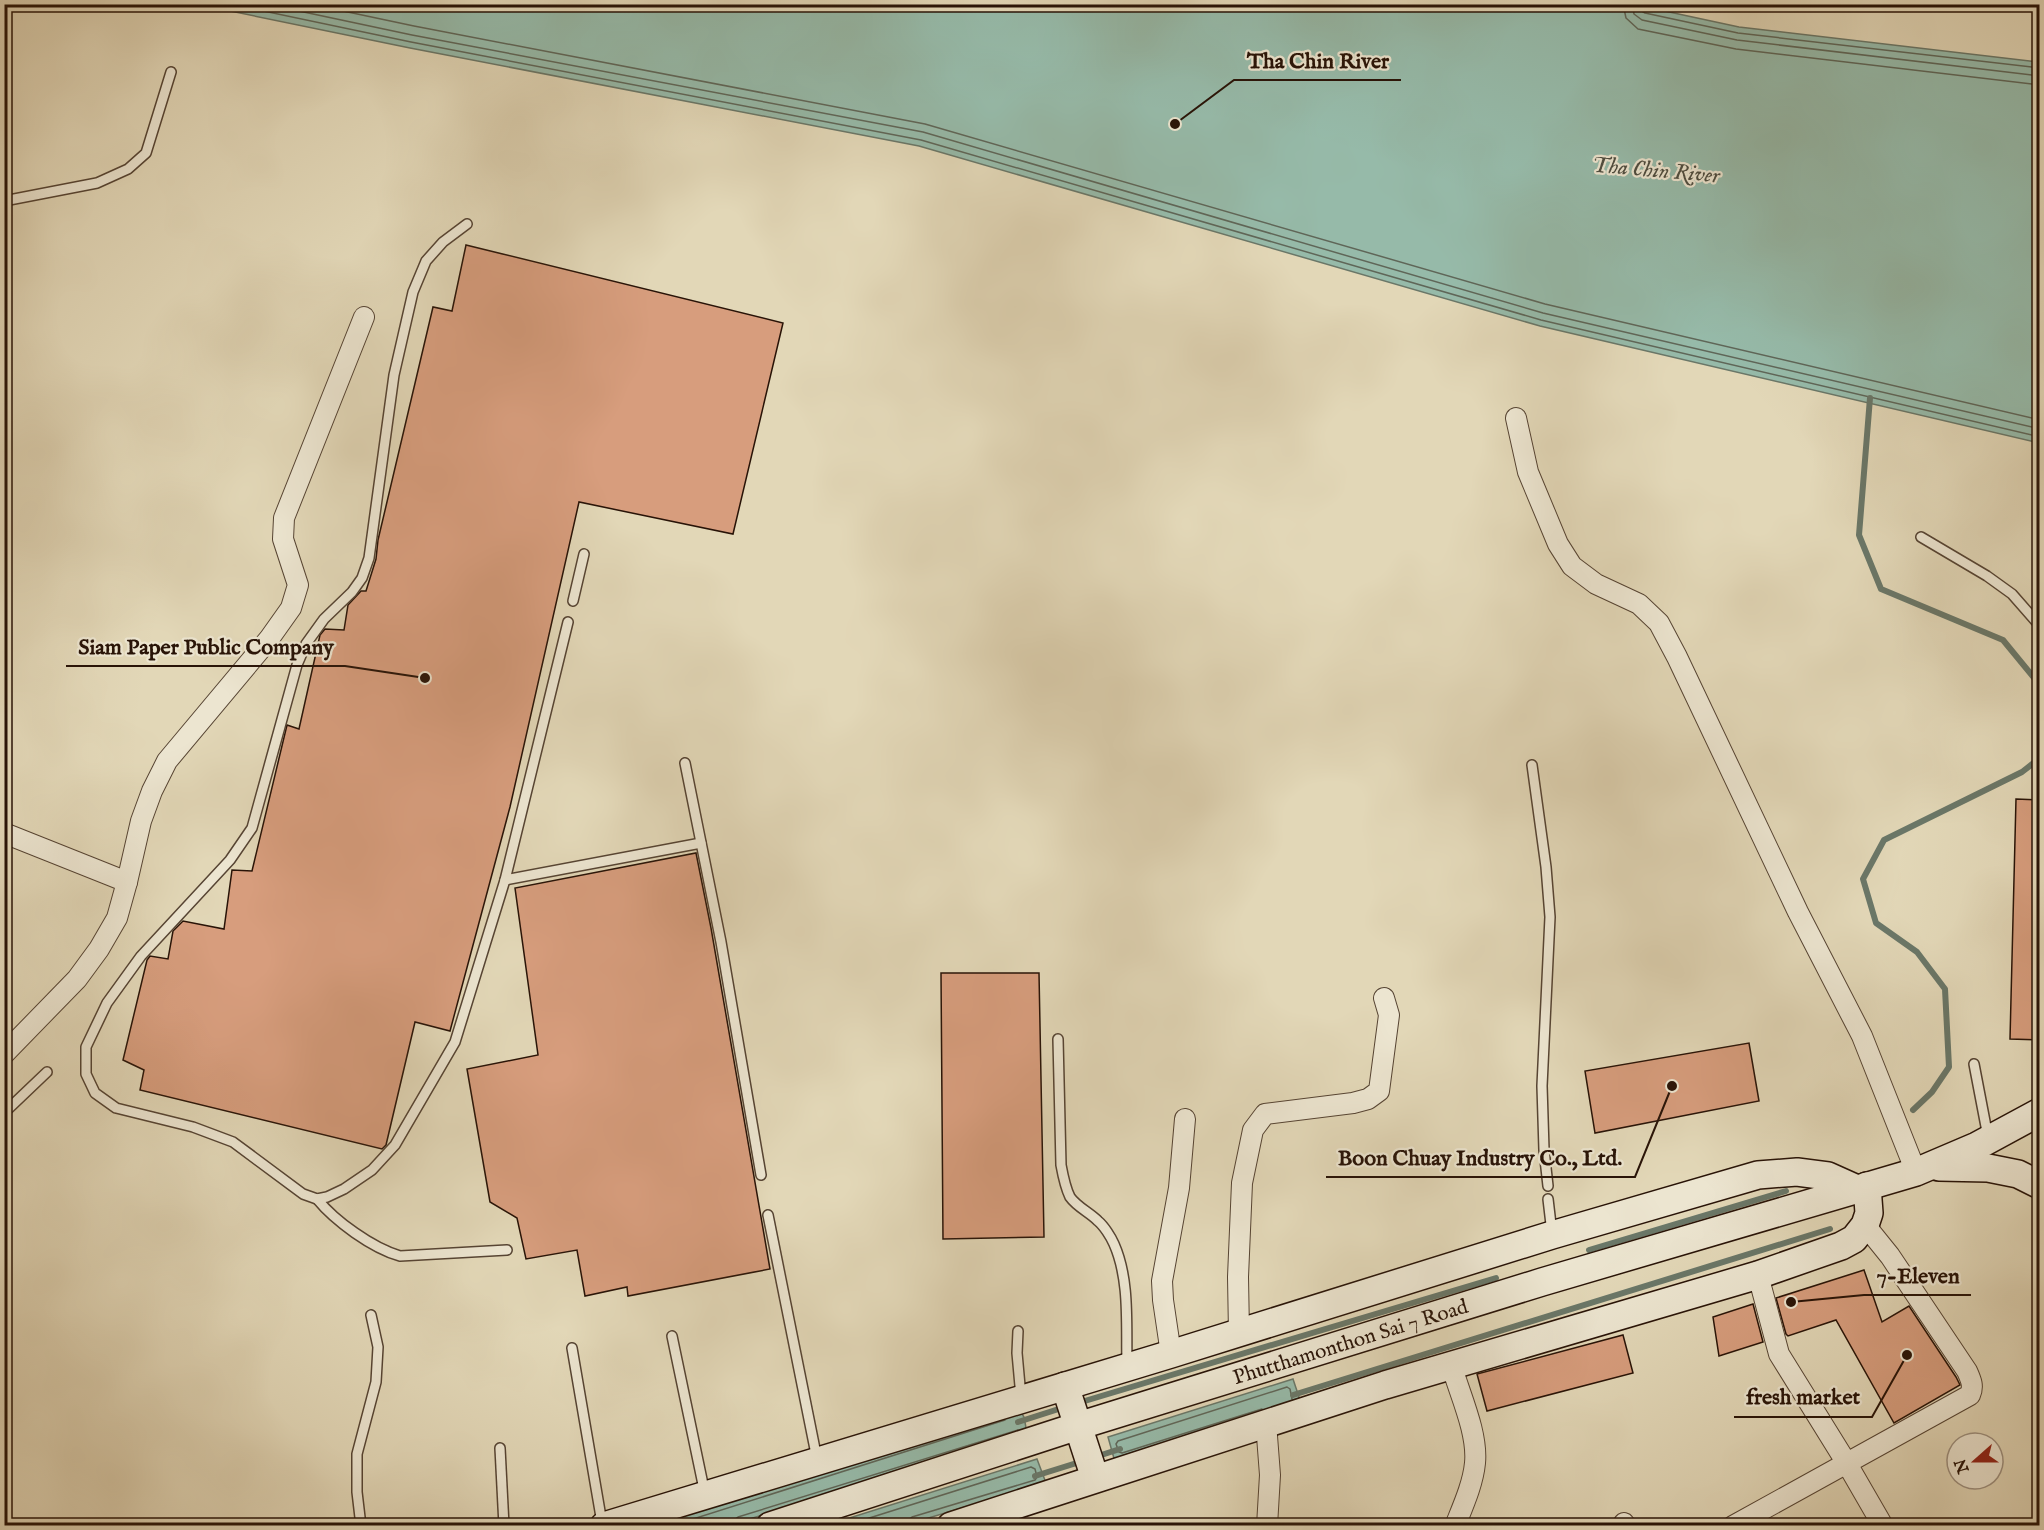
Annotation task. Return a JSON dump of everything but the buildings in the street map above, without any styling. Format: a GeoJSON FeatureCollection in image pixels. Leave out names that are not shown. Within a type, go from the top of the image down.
{"type":"FeatureCollection","features":[{"type":"Feature","properties":{"kind":"main road","name":"Phutthamonthon Sai 7 Road"},"geometry":{"type":"LineString","coordinates":[[770,1526],[1078,1426],[1542,1282],[1924,1169],[1988,1140],[2040,1112]]}},
{"type":"Feature","properties":{"kind":"main road","name":"Phutthamonthon Sai 7 Road"},"geometry":{"type":"LineString","coordinates":[[1924,1169],[1988,1168],[2018,1174],[2040,1185]]}},
{"type":"Feature","properties":{"kind":"main road"},"geometry":{"type":"LineString","coordinates":[[608,1525],[1171,1354],[1542,1238],[1758,1175],[1797,1172],[1828,1176],[1862,1187],[1869,1213],[1865,1225],[1854,1239],[1841,1246],[1758,1275],[1385,1385],[1095,1478],[982,1520],[951,1526]]}},
{"type":"Feature","properties":{"kind":"main road"},"geometry":{"type":"LineString","coordinates":[[1542,1238],[1542,1282]]}},
{"type":"Feature","properties":{"kind":"main road"},"geometry":{"type":"LineString","coordinates":[[1065,1386],[1095,1478]]}},
{"type":"Feature","properties":{"kind":"street"},"geometry":{"type":"LineString","coordinates":[[4,1054],[77,979],[99,949],[117,918],[128,882],[141,821],[152,791],[167,761],[269,639],[291,608],[297,585],[283,539],[284,518],[364,317]]}},
{"type":"Feature","properties":{"kind":"street"},"geometry":{"type":"LineString","coordinates":[[1516,418],[1528,472],[1558,544],[1572,566],[1596,584],[1639,604],[1659,623],[1798,912],[1862,1036],[1900,1128],[1924,1169]]}},
{"type":"Feature","properties":{"kind":"street"},"geometry":{"type":"LineString","coordinates":[[4,833],[128,882]]}},
{"type":"Feature","properties":{"kind":"street"},"geometry":{"type":"LineString","coordinates":[[1239,1333],[1238,1277],[1242,1183],[1252,1130],[1265,1114],[1353,1103],[1368,1099],[1379,1091],[1389,1016],[1384,998]]}},
{"type":"Feature","properties":{"kind":"street"},"geometry":{"type":"LineString","coordinates":[[1171,1354],[1162,1300],[1162,1281],[1179,1188],[1185,1119]]}},
{"type":"Feature","properties":{"kind":"street"},"geometry":{"type":"LineString","coordinates":[[1734,1526],[1970,1395],[1972,1382],[1967,1371],[1890,1256],[1865,1225]]}},
{"type":"Feature","properties":{"kind":"street"},"geometry":{"type":"LineString","coordinates":[[1758,1275],[1779,1354],[1846,1462],[1882,1526]]}},
{"type":"Feature","properties":{"kind":"street"},"geometry":{"type":"LineString","coordinates":[[1452,1367],[1474,1438],[1475,1462],[1471,1481],[1455,1526]]}},
{"type":"Feature","properties":{"kind":"street"},"geometry":{"type":"LineString","coordinates":[[1266,1423],[1270,1475],[1267,1526]]}},
{"type":"Feature","properties":{"kind":"lane"},"geometry":{"type":"LineString","coordinates":[[4,201],[97,183],[128,169],[146,153],[171,72]]}},
{"type":"Feature","properties":{"kind":"lane"},"geometry":{"type":"LineString","coordinates":[[467,224],[443,242],[426,261],[413,292],[394,375],[369,558],[362,578],[352,592],[324,619],[306,644],[297,665],[252,828],[231,860],[141,956],[107,1003],[86,1047],[86,1074],[95,1093],[116,1108],[193,1127],[233,1142],[303,1194],[317,1199],[341,1222],[388,1252],[400,1256],[507,1250]]}},
{"type":"Feature","properties":{"kind":"lane"},"geometry":{"type":"LineString","coordinates":[[1921,537],[1987,576],[2012,594],[2040,626]]}},
{"type":"Feature","properties":{"kind":"lane"},"geometry":{"type":"LineString","coordinates":[[573,601],[584,554]]}},
{"type":"Feature","properties":{"kind":"lane"},"geometry":{"type":"LineString","coordinates":[[317,1199],[344,1189],[372,1170],[395,1145],[455,1042],[505,880],[568,622]]}},
{"type":"Feature","properties":{"kind":"lane"},"geometry":{"type":"LineString","coordinates":[[685,763],[721,942],[761,1175]]}},
{"type":"Feature","properties":{"kind":"lane"},"geometry":{"type":"LineString","coordinates":[[1532,765],[1546,867],[1550,917],[1542,1086],[1548,1186]]}},
{"type":"Feature","properties":{"kind":"lane"},"geometry":{"type":"LineString","coordinates":[[505,880],[701,843]]}},
{"type":"Feature","properties":{"kind":"lane"},"geometry":{"type":"LineString","coordinates":[[1058,1040],[1061,1166],[1065,1185],[1070,1197],[1100,1222],[1114,1244],[1126,1304],[1127,1366]]}},
{"type":"Feature","properties":{"kind":"lane"},"geometry":{"type":"LineString","coordinates":[[1974,1064],[1988,1140]]}},
{"type":"Feature","properties":{"kind":"lane"},"geometry":{"type":"LineString","coordinates":[[4,1113],[47,1072]]}},
{"type":"Feature","properties":{"kind":"lane"},"geometry":{"type":"LineString","coordinates":[[1542,1238],[1548,1199]]}},
{"type":"Feature","properties":{"kind":"lane"},"geometry":{"type":"LineString","coordinates":[[768,1215],[817,1461]]}},
{"type":"Feature","properties":{"kind":"lane"},"geometry":{"type":"LineString","coordinates":[[361,1526],[357,1492],[357,1454],[376,1382],[378,1347],[371,1315]]}},
{"type":"Feature","properties":{"kind":"lane"},"geometry":{"type":"LineString","coordinates":[[1018,1330],[1017,1353],[1022,1399]]}},
{"type":"Feature","properties":{"kind":"lane"},"geometry":{"type":"LineString","coordinates":[[672,1336],[705,1496]]}},
{"type":"Feature","properties":{"kind":"lane"},"geometry":{"type":"LineString","coordinates":[[572,1348],[608,1525]]}},
{"type":"Feature","properties":{"kind":"lane"},"geometry":{"type":"LineString","coordinates":[[500,1448],[504,1526]]}},
{"type":"Feature","properties":{"kind":"water"},"geometry":{"type":"Polygon","coordinates":[[[1632,4],[1739,27],[2039,62],[2039,443],[1540,326],[919,146],[410,48],[201,5],[1632,4]]]}},
{"type":"Feature","properties":{"kind":"water"},"geometry":{"type":"Polygon","coordinates":[[[1293,1379],[1301,1403],[1115,1462],[1108,1437],[1293,1379]]]}},
{"type":"Feature","properties":{"kind":"water"},"geometry":{"type":"Polygon","coordinates":[[[1019,1409],[1024,1417],[1027,1433],[730,1525],[651,1526],[1019,1409]]]}},
{"type":"Feature","properties":{"kind":"water"},"geometry":{"type":"Polygon","coordinates":[[[1037,1459],[1046,1483],[905,1525],[824,1526],[1037,1459]]]}},
{"type":"Feature","properties":{"kind":"waterway"},"geometry":{"type":"LineString","coordinates":[[1870,398],[1859,535],[1881,589],[2003,640],[2040,685]]}},
{"type":"Feature","properties":{"kind":"waterway"},"geometry":{"type":"LineString","coordinates":[[1913,1110],[1932,1092],[1949,1067],[1945,989],[1917,952],[1876,923],[1863,879],[1884,840],[2022,772],[2040,758]]}},
{"type":"Feature","properties":{"kind":"waterway"},"geometry":{"type":"LineString","coordinates":[[1589,1250],[1786,1191]]}},
{"type":"Feature","properties":{"kind":"waterway"},"geometry":{"type":"LineString","coordinates":[[1293,1395],[1830,1229]]}},
{"type":"Feature","properties":{"kind":"waterway"},"geometry":{"type":"LineString","coordinates":[[1078,1403],[1496,1278]]}},
{"type":"Feature","properties":{"kind":"waterway"},"geometry":{"type":"LineString","coordinates":[[1018,1422],[1065,1407]]}},
{"type":"Feature","properties":{"kind":"waterway"},"geometry":{"type":"LineString","coordinates":[[1095,1457],[1120,1449]]}},
{"type":"Feature","properties":{"kind":"waterway"},"geometry":{"type":"LineString","coordinates":[[1035,1476],[1083,1461]]}},
{"type":"Feature","properties":{"kind":"place","name":"Tha Chin River"},"geometry":{"type":"Point","coordinates":[1175,124]}},
{"type":"Feature","properties":{"kind":"place","name":"Siam Paper Public Company"},"geometry":{"type":"Point","coordinates":[425,678]}},
{"type":"Feature","properties":{"kind":"place","name":"Boon Chuay Industry Co., Ltd."},"geometry":{"type":"Point","coordinates":[1672,1086]}},
{"type":"Feature","properties":{"kind":"place","name":"7-Eleven"},"geometry":{"type":"Point","coordinates":[1791,1302]}},
{"type":"Feature","properties":{"kind":"place","name":"fresh market"},"geometry":{"type":"Point","coordinates":[1907,1355]}}]}
